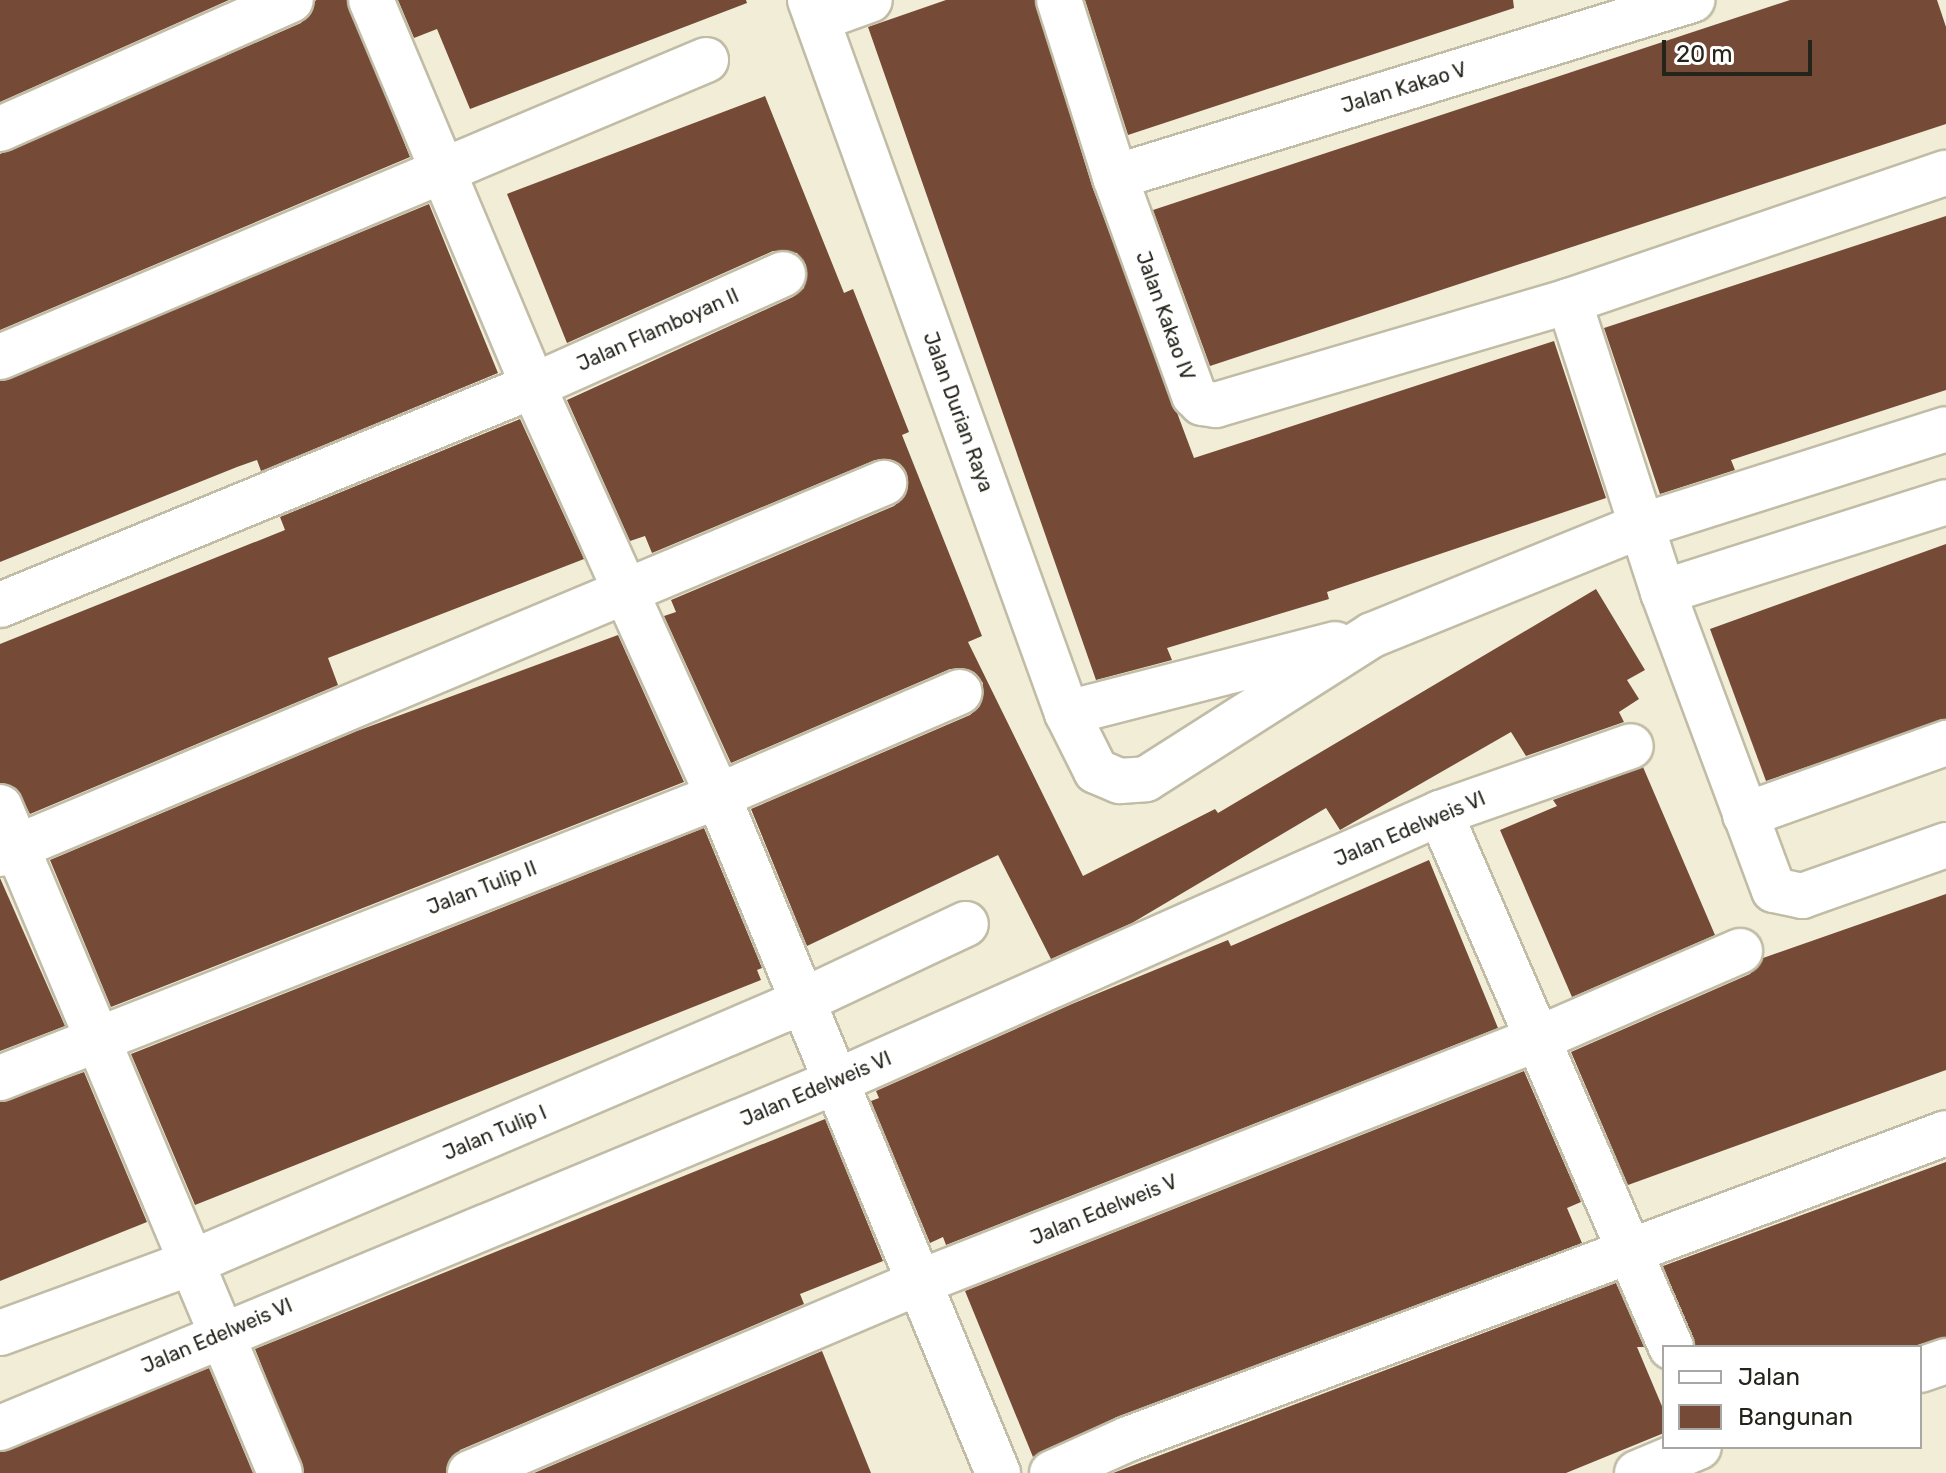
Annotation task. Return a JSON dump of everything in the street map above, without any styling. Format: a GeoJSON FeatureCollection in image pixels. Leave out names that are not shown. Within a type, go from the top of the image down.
{"type":"FeatureCollection","features":[{"type":"Feature","properties":{"kind":"street"},"geometry":{"type":"LineString","coordinates":[[0,129],[291,0]]}},
{"type":"Feature","properties":{"kind":"street"},"geometry":{"type":"LineString","coordinates":[[371,0],[533,386],[718,796],[915,1284],[998,1473]]}},
{"type":"Feature","properties":{"kind":"street"},"geometry":{"type":"LineString","coordinates":[[813,10],[870,0]]}},
{"type":"Feature","properties":{"kind":"street","name":"Jalan Kakao IV"},"geometry":{"type":"LineString","coordinates":[[1059,0],[1115,177],[1194,395],[1202,403],[1216,405],[1569,301]]}},
{"type":"Feature","properties":{"kind":"street","name":"Jalan Kakao V"},"geometry":{"type":"LineString","coordinates":[[1115,177],[1692,0]]}},
{"type":"Feature","properties":{"kind":"street","name":"Jalan Durian Raya"},"geometry":{"type":"LineString","coordinates":[[813,10],[1067,713],[1096,771],[1120,781],[1146,779],[1372,635]]}},
{"type":"Feature","properties":{"kind":"street"},"geometry":{"type":"LineString","coordinates":[[0,357],[706,60]]}},
{"type":"Feature","properties":{"kind":"street"},"geometry":{"type":"LineString","coordinates":[[1946,173],[1569,301],[1651,558],[1774,890],[1787,897],[1946,845]]}},
{"type":"Feature","properties":{"kind":"street","name":"Jalan Flamboyan II"},"geometry":{"type":"LineString","coordinates":[[0,605],[533,386],[783,274]]}},
{"type":"Feature","properties":{"kind":"street"},"geometry":{"type":"LineString","coordinates":[[1651,558],[1946,429]]}},
{"type":"Feature","properties":{"kind":"street"},"geometry":{"type":"LineString","coordinates":[[280,1473],[5,835],[625,593],[884,483]]}},
{"type":"Feature","properties":{"kind":"street"},"geometry":{"type":"LineString","coordinates":[[1067,713],[1372,635],[1651,558],[1946,502]]}},
{"type":"Feature","properties":{"kind":"street","name":"Jalan Tulip II"},"geometry":{"type":"LineString","coordinates":[[0,1078],[718,796],[960,692]]}},
{"type":"Feature","properties":{"kind":"street"},"geometry":{"type":"LineString","coordinates":[[1745,815],[1946,743]]}},
{"type":"Feature","properties":{"kind":"street","name":"Jalan Edelweis VI"},"geometry":{"type":"LineString","coordinates":[[0,1428],[206,1298],[818,1041],[1631,746]]}},
{"type":"Feature","properties":{"kind":"street"},"geometry":{"type":"LineString","coordinates":[[1440,813],[1542,1037],[1670,1345]]}},
{"type":"Feature","properties":{"kind":"street"},"geometry":{"type":"LineString","coordinates":[[818,1041],[966,924]]}},
{"type":"Feature","properties":{"kind":"street","name":"Jalan Edelweis V"},"geometry":{"type":"LineString","coordinates":[[470,1473],[915,1284],[1542,1037],[1740,951]]}},
{"type":"Feature","properties":{"kind":"street","name":"Jalan Tulip I"},"geometry":{"type":"LineString","coordinates":[[206,1298],[818,1041]]}},
{"type":"Feature","properties":{"kind":"street"},"geometry":{"type":"LineString","coordinates":[[1052,1473],[1629,1249],[1946,1133]]}},
{"type":"Feature","properties":{"kind":"street"},"geometry":{"type":"LineString","coordinates":[[0,1333],[206,1298]]}},
{"type":"Feature","properties":{"kind":"street"},"geometry":{"type":"LineString","coordinates":[[1922,1369],[1946,1361]]}},
{"type":"Feature","properties":{"kind":"street"},"geometry":{"type":"LineString","coordinates":[[1637,1473],[1694,1449]]}},
{"type":"Feature","properties":{"kind":"street"},"geometry":{"type":"LineString","coordinates":[[1714,1449],[1722,1473]]}},
{"type":"Feature","properties":{"kind":"building"},"geometry":{"type":"Polygon","coordinates":[[[0,0],[229,0],[0,102],[0,0]]]}},
{"type":"Feature","properties":{"kind":"building"},"geometry":{"type":"Polygon","coordinates":[[[316,0],[347,0],[410,157],[0,330],[0,154],[301,23],[316,0]]]}},
{"type":"Feature","properties":{"kind":"building"},"geometry":{"type":"Polygon","coordinates":[[[398,0],[746,0],[747,3],[470,109],[437,29],[414,38],[398,0]]]}},
{"type":"Feature","properties":{"kind":"building"},"geometry":{"type":"Polygon","coordinates":[[[946,0],[1035,0],[1092,186],[1194,458],[1554,341],[1606,498],[1327,592],[1329,599],[1167,648],[1172,660],[1096,680],[868,27],[946,0]]]}},
{"type":"Feature","properties":{"kind":"building"},"geometry":{"type":"Polygon","coordinates":[[[1085,0],[1513,0],[1514,8],[1128,135],[1085,0]]]}},
{"type":"Feature","properties":{"kind":"building"},"geometry":{"type":"Polygon","coordinates":[[[1790,0],[1937,0],[1946,27],[1946,124],[1210,366],[1153,210],[1790,0]]]}},
{"type":"Feature","properties":{"kind":"building"},"geometry":{"type":"Polygon","coordinates":[[[765,96],[844,293],[853,289],[909,432],[902,435],[982,636],[968,642],[1083,876],[1215,809],[1218,813],[1596,589],[1645,670],[1627,680],[1639,699],[1619,712],[1624,722],[1526,756],[1511,732],[1340,830],[1326,808],[1132,923],[1051,959],[998,855],[807,946],[751,809],[970,715],[980,706],[983,683],[974,672],[950,669],[731,763],[664,616],[676,612],[671,600],[894,506],[904,497],[907,474],[898,463],[875,460],[652,553],[645,536],[630,541],[567,400],[793,297],[804,288],[806,265],[797,253],[773,251],[567,343],[507,194],[765,96]]]}},
{"type":"Feature","properties":{"kind":"building"},"geometry":{"type":"Polygon","coordinates":[[[429,204],[498,373],[261,471],[257,460],[0,562],[0,381],[429,204]]]}},
{"type":"Feature","properties":{"kind":"building"},"geometry":{"type":"Polygon","coordinates":[[[1946,216],[1946,390],[1731,460],[1735,470],[1660,494],[1604,328],[1946,216]]]}},
{"type":"Feature","properties":{"kind":"building"},"geometry":{"type":"Polygon","coordinates":[[[520,419],[584,559],[328,658],[338,685],[30,814],[16,788],[0,783],[0,644],[285,530],[280,517],[520,419]]]}},
{"type":"Feature","properties":{"kind":"building"},"geometry":{"type":"Polygon","coordinates":[[[1946,544],[1946,719],[1766,781],[1710,629],[1946,544]]]}},
{"type":"Feature","properties":{"kind":"building"},"geometry":{"type":"Polygon","coordinates":[[[618,635],[684,782],[111,1007],[50,860],[357,731],[618,635]]]}},
{"type":"Feature","properties":{"kind":"building"},"geometry":{"type":"Polygon","coordinates":[[[1643,767],[1715,935],[1572,997],[1500,830],[1557,806],[1553,800],[1643,767]]]}},
{"type":"Feature","properties":{"kind":"building"},"geometry":{"type":"Polygon","coordinates":[[[704,828],[762,968],[757,970],[761,980],[195,1205],[131,1054],[704,828]]]}},
{"type":"Feature","properties":{"kind":"building"},"geometry":{"type":"Polygon","coordinates":[[[1429,860],[1498,1028],[946,1245],[943,1237],[930,1243],[871,1101],[879,1098],[876,1091],[1072,1004],[1228,940],[1231,946],[1429,860]]]}},
{"type":"Feature","properties":{"kind":"building"},"geometry":{"type":"Polygon","coordinates":[[[0,878],[65,1026],[0,1051],[0,878]]]}},
{"type":"Feature","properties":{"kind":"building"},"geometry":{"type":"Polygon","coordinates":[[[1946,894],[1946,1070],[1628,1185],[1571,1052],[1750,974],[1763,958],[1946,894]]]}},
{"type":"Feature","properties":{"kind":"building"},"geometry":{"type":"Polygon","coordinates":[[[1524,1071],[1581,1202],[1567,1208],[1582,1243],[1119,1416],[1033,1457],[965,1291],[1524,1071]]]}},
{"type":"Feature","properties":{"kind":"building"},"geometry":{"type":"Polygon","coordinates":[[[84,1072],[147,1222],[0,1281],[0,1102],[84,1072]]]}},
{"type":"Feature","properties":{"kind":"building"},"geometry":{"type":"Polygon","coordinates":[[[825,1119],[883,1261],[800,1294],[804,1304],[460,1450],[446,1473],[304,1473],[255,1349],[825,1119]]]}},
{"type":"Feature","properties":{"kind":"building"},"geometry":{"type":"Polygon","coordinates":[[[1946,1162],[1946,1337],[1918,1345],[1695,1345],[1663,1266],[1946,1162]]]}},
{"type":"Feature","properties":{"kind":"building"},"geometry":{"type":"Polygon","coordinates":[[[1616,1283],[1644,1347],[1637,1347],[1662,1406],[1662,1434],[1566,1473],[1113,1473],[1616,1283]]]}},
{"type":"Feature","properties":{"kind":"building"},"geometry":{"type":"Polygon","coordinates":[[[822,1351],[871,1473],[534,1473],[822,1351]]]}},
{"type":"Feature","properties":{"kind":"building"},"geometry":{"type":"Polygon","coordinates":[[[209,1368],[253,1473],[0,1473],[0,1452],[209,1368]]]}}]}
